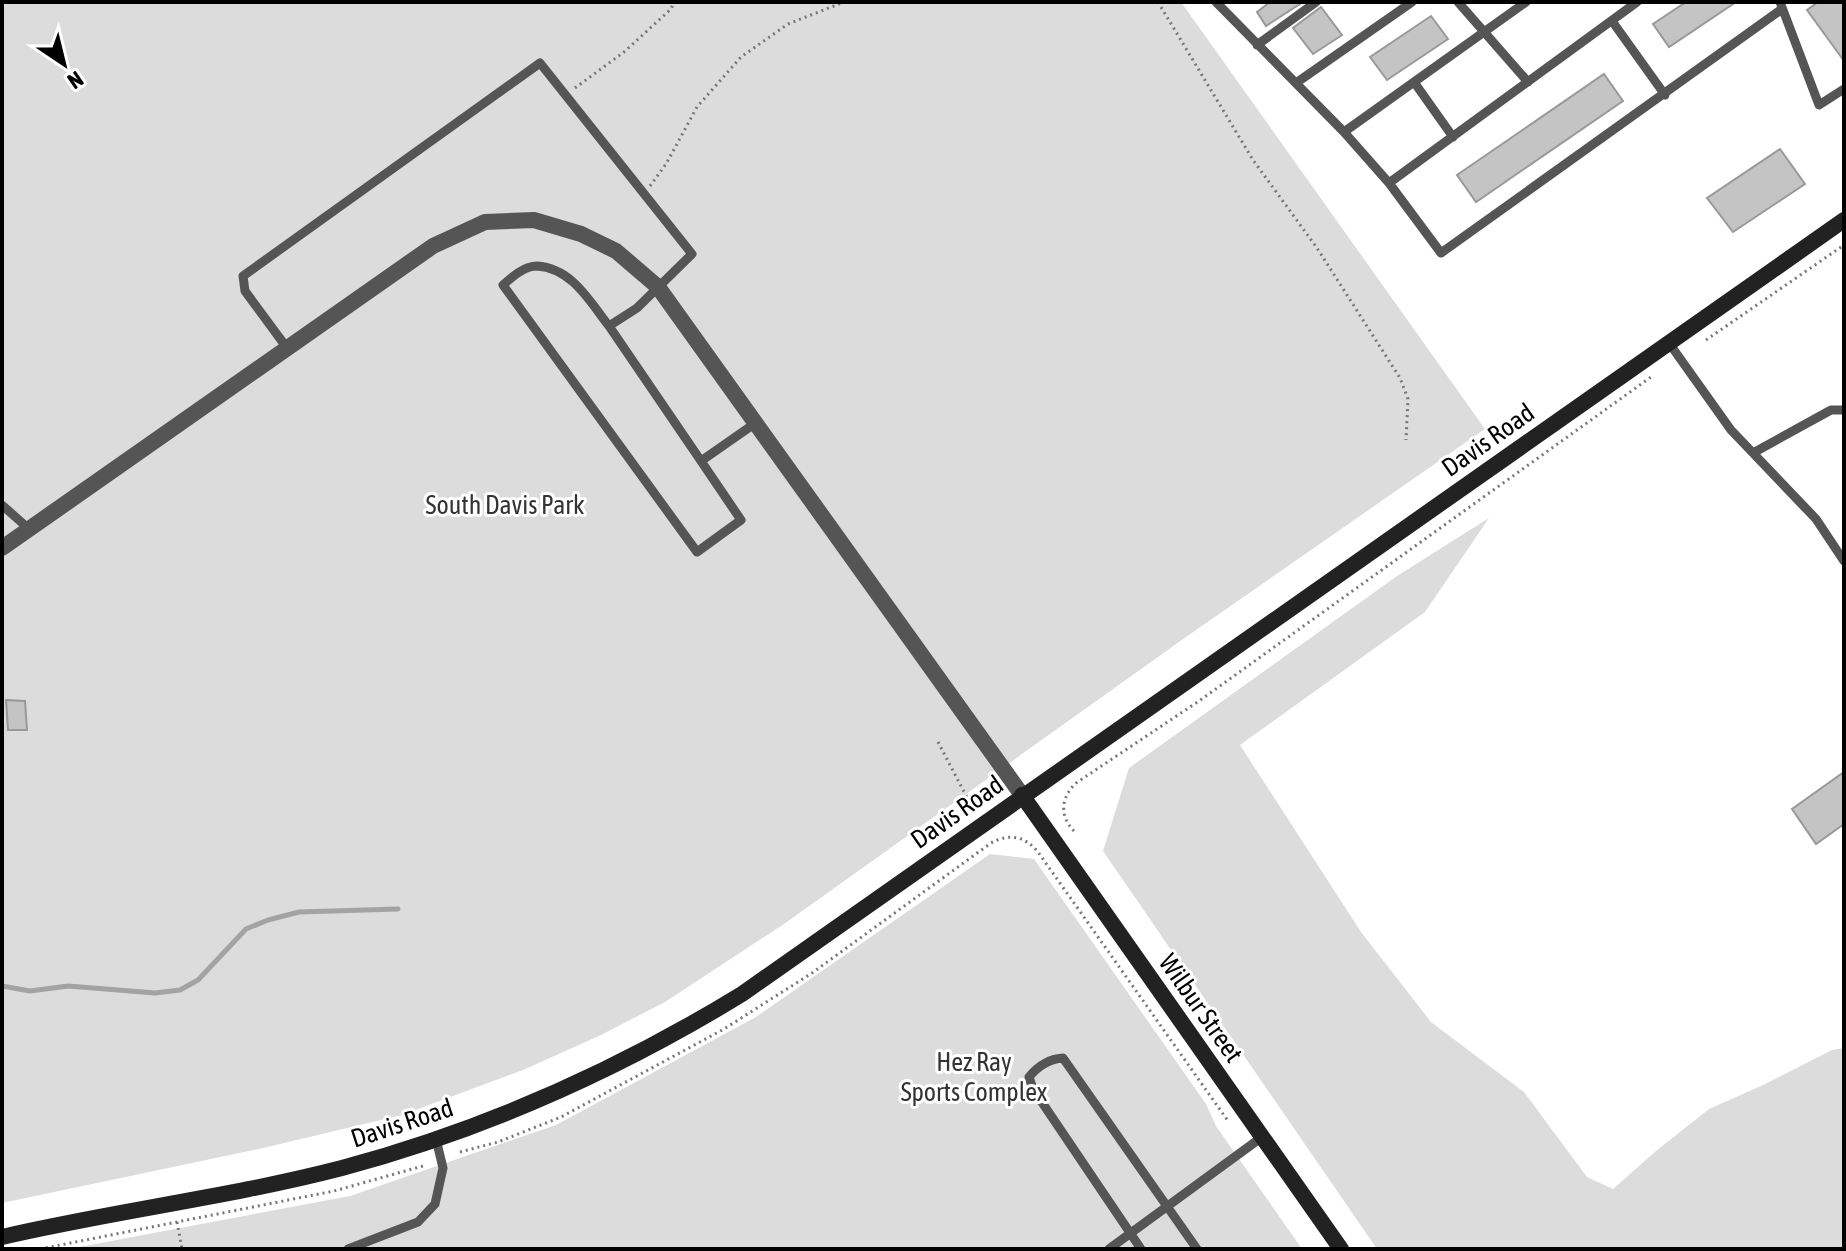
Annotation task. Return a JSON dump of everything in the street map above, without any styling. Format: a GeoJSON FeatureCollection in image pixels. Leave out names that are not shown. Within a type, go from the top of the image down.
{"type":"FeatureCollection","features":[{"type":"Feature","properties":{"kind":"street"},"geometry":{"type":"LineString","coordinates":[[2,548],[433,246],[485,222],[534,220],[581,234],[616,251],[658,287],[1022,795]]}},
{"type":"Feature","properties":{"kind":"street","name":"Davis Road"},"geometry":{"type":"LineString","coordinates":[[2,1237],[56,1224],[279,1183],[375,1159],[539,1100],[687,1028],[742,994],[1844,220]]}},
{"type":"Feature","properties":{"kind":"street","name":"Wilbur Street"},"geometry":{"type":"LineString","coordinates":[[1022,795],[1341,1249]]}},
{"type":"Feature","properties":{"kind":"lane"},"geometry":{"type":"LineString","coordinates":[[1216,2],[1344,132],[1389,183],[1441,253],[1665,95],[1781,6],[1819,105],[1844,89]]}},
{"type":"Feature","properties":{"kind":"lane"},"geometry":{"type":"LineString","coordinates":[[1257,45],[1316,2]]}},
{"type":"Feature","properties":{"kind":"lane"},"geometry":{"type":"LineString","coordinates":[[1296,83],[1412,2]]}},
{"type":"Feature","properties":{"kind":"lane"},"geometry":{"type":"LineString","coordinates":[[1458,2],[1528,82]]}},
{"type":"Feature","properties":{"kind":"lane"},"geometry":{"type":"LineString","coordinates":[[1344,132],[1526,2]]}},
{"type":"Feature","properties":{"kind":"lane"},"geometry":{"type":"LineString","coordinates":[[1389,183],[1637,2]]}},
{"type":"Feature","properties":{"kind":"lane"},"geometry":{"type":"LineString","coordinates":[[1612,21],[1665,95]]}},
{"type":"Feature","properties":{"kind":"lane"},"geometry":{"type":"LineString","coordinates":[[287,348],[245,291],[243,276],[540,63],[692,254],[637,308],[609,326]]}},
{"type":"Feature","properties":{"kind":"lane"},"geometry":{"type":"LineString","coordinates":[[1414,82],[1453,137]]}},
{"type":"Feature","properties":{"kind":"lane"},"geometry":{"type":"LineString","coordinates":[[536,266],[574,280],[701,461],[741,520],[697,552],[503,285],[521,271],[536,266]]}},
{"type":"Feature","properties":{"kind":"lane"},"geometry":{"type":"LineString","coordinates":[[1669,343],[1731,430],[1816,519],[1844,561]]}},
{"type":"Feature","properties":{"kind":"lane"},"geometry":{"type":"LineString","coordinates":[[1753,453],[1831,410],[1844,410]]}},
{"type":"Feature","properties":{"kind":"lane"},"geometry":{"type":"LineString","coordinates":[[701,461],[757,422]]}},
{"type":"Feature","properties":{"kind":"lane"},"geometry":{"type":"LineString","coordinates":[[2,505],[29,529]]}},
{"type":"Feature","properties":{"kind":"lane"},"geometry":{"type":"LineString","coordinates":[[1141,1249],[1033,1089],[1029,1077],[1053,1058],[1063,1058],[1197,1249]]}},
{"type":"Feature","properties":{"kind":"lane"},"geometry":{"type":"LineString","coordinates":[[1109,1249],[1262,1137]]}},
{"type":"Feature","properties":{"kind":"lane"},"geometry":{"type":"LineString","coordinates":[[348,1249],[379,1244],[418,1222],[435,1204],[443,1168],[436,1139]]}},
{"type":"Feature","properties":{"kind":"path"},"geometry":{"type":"LineString","coordinates":[[566,95],[624,52],[671,9],[674,2]]}},
{"type":"Feature","properties":{"kind":"path"},"geometry":{"type":"LineString","coordinates":[[644,194],[666,164],[697,107],[741,57],[788,24],[844,2]]}},
{"type":"Feature","properties":{"kind":"path"},"geometry":{"type":"LineString","coordinates":[[1158,2],[1253,160],[1317,248],[1400,378],[1408,399],[1406,440]]}},
{"type":"Feature","properties":{"kind":"path"},"geometry":{"type":"LineString","coordinates":[[1706,340],[1844,245]]}},
{"type":"Feature","properties":{"kind":"path"},"geometry":{"type":"LineString","coordinates":[[1074,831],[1066,821],[1063,809],[1066,795],[1076,783],[1189,708],[1651,377]]}},
{"type":"Feature","properties":{"kind":"path"},"geometry":{"type":"LineString","coordinates":[[938,742],[973,809]]}},
{"type":"Feature","properties":{"kind":"path"},"geometry":{"type":"LineString","coordinates":[[460,1152],[498,1142],[561,1117],[724,1029],[812,973],[996,840],[1010,837],[1022,838],[1038,852],[1228,1121]]}},
{"type":"Feature","properties":{"kind":"path"},"geometry":{"type":"LineString","coordinates":[[40,1249],[334,1191],[423,1166]]}},
{"type":"Feature","properties":{"kind":"path"},"geometry":{"type":"LineString","coordinates":[[177,1222],[182,1249]]}},
{"type":"Feature","properties":{"kind":"green space","name":"South Davis Park"},"geometry":{"type":"Polygon","coordinates":[[[2,2],[1181,2],[1485,429],[1186,637],[784,924],[665,1002],[523,1070],[402,1115],[2,1203],[2,2]]]}},
{"type":"Feature","properties":{"kind":"green space"},"geometry":{"type":"Polygon","coordinates":[[[1489,518],[1425,612],[1240,745],[1361,932],[1431,1022],[1524,1092],[1587,1177],[1613,1189],[1709,1109],[1832,1050],[1844,1048],[1844,1249],[1377,1249],[1103,851],[1129,768],[1397,576],[1489,518]]]}},
{"type":"Feature","properties":{"kind":"green space","name":"Hez Ray Sports Complex"},"geometry":{"type":"Polygon","coordinates":[[[990,854],[1034,859],[1206,1104],[1216,1126],[1302,1249],[69,1249],[350,1196],[556,1125],[756,1017],[990,854]]]}},
{"type":"Feature","properties":{"kind":"building"},"geometry":{"type":"Polygon","coordinates":[[[1270,2],[1303,2],[1266,26],[1257,12],[1270,2]]]}},
{"type":"Feature","properties":{"kind":"building"},"geometry":{"type":"Polygon","coordinates":[[[1686,2],[1736,2],[1669,47],[1653,24],[1686,2]]]}},
{"type":"Feature","properties":{"kind":"building"},"geometry":{"type":"Polygon","coordinates":[[[1818,2],[1844,2],[1844,61],[1807,10],[1818,2]]]}},
{"type":"Feature","properties":{"kind":"building"},"geometry":{"type":"Polygon","coordinates":[[[1321,7],[1342,35],[1313,54],[1293,28],[1321,7]]]}},
{"type":"Feature","properties":{"kind":"building"},"geometry":{"type":"Polygon","coordinates":[[[1431,16],[1448,39],[1387,80],[1370,57],[1431,16]]]}},
{"type":"Feature","properties":{"kind":"building"},"geometry":{"type":"Polygon","coordinates":[[[1604,74],[1623,101],[1476,202],[1457,175],[1604,74]]]}},
{"type":"Feature","properties":{"kind":"building"},"geometry":{"type":"Polygon","coordinates":[[[1780,149],[1805,184],[1733,232],[1707,198],[1780,149]]]}},
{"type":"Feature","properties":{"kind":"building"},"geometry":{"type":"Polygon","coordinates":[[[6,700],[25,701],[27,730],[8,730],[6,700]]]}},
{"type":"Feature","properties":{"kind":"building"},"geometry":{"type":"Polygon","coordinates":[[[1844,772],[1844,824],[1816,844],[1792,809],[1844,772]]]}},
{"type":"Feature","properties":{"kind":"waterway"},"geometry":{"type":"LineString","coordinates":[[2,986],[30,991],[68,986],[155,993],[180,990],[198,980],[246,929],[268,920],[299,912],[398,909]]}}]}
